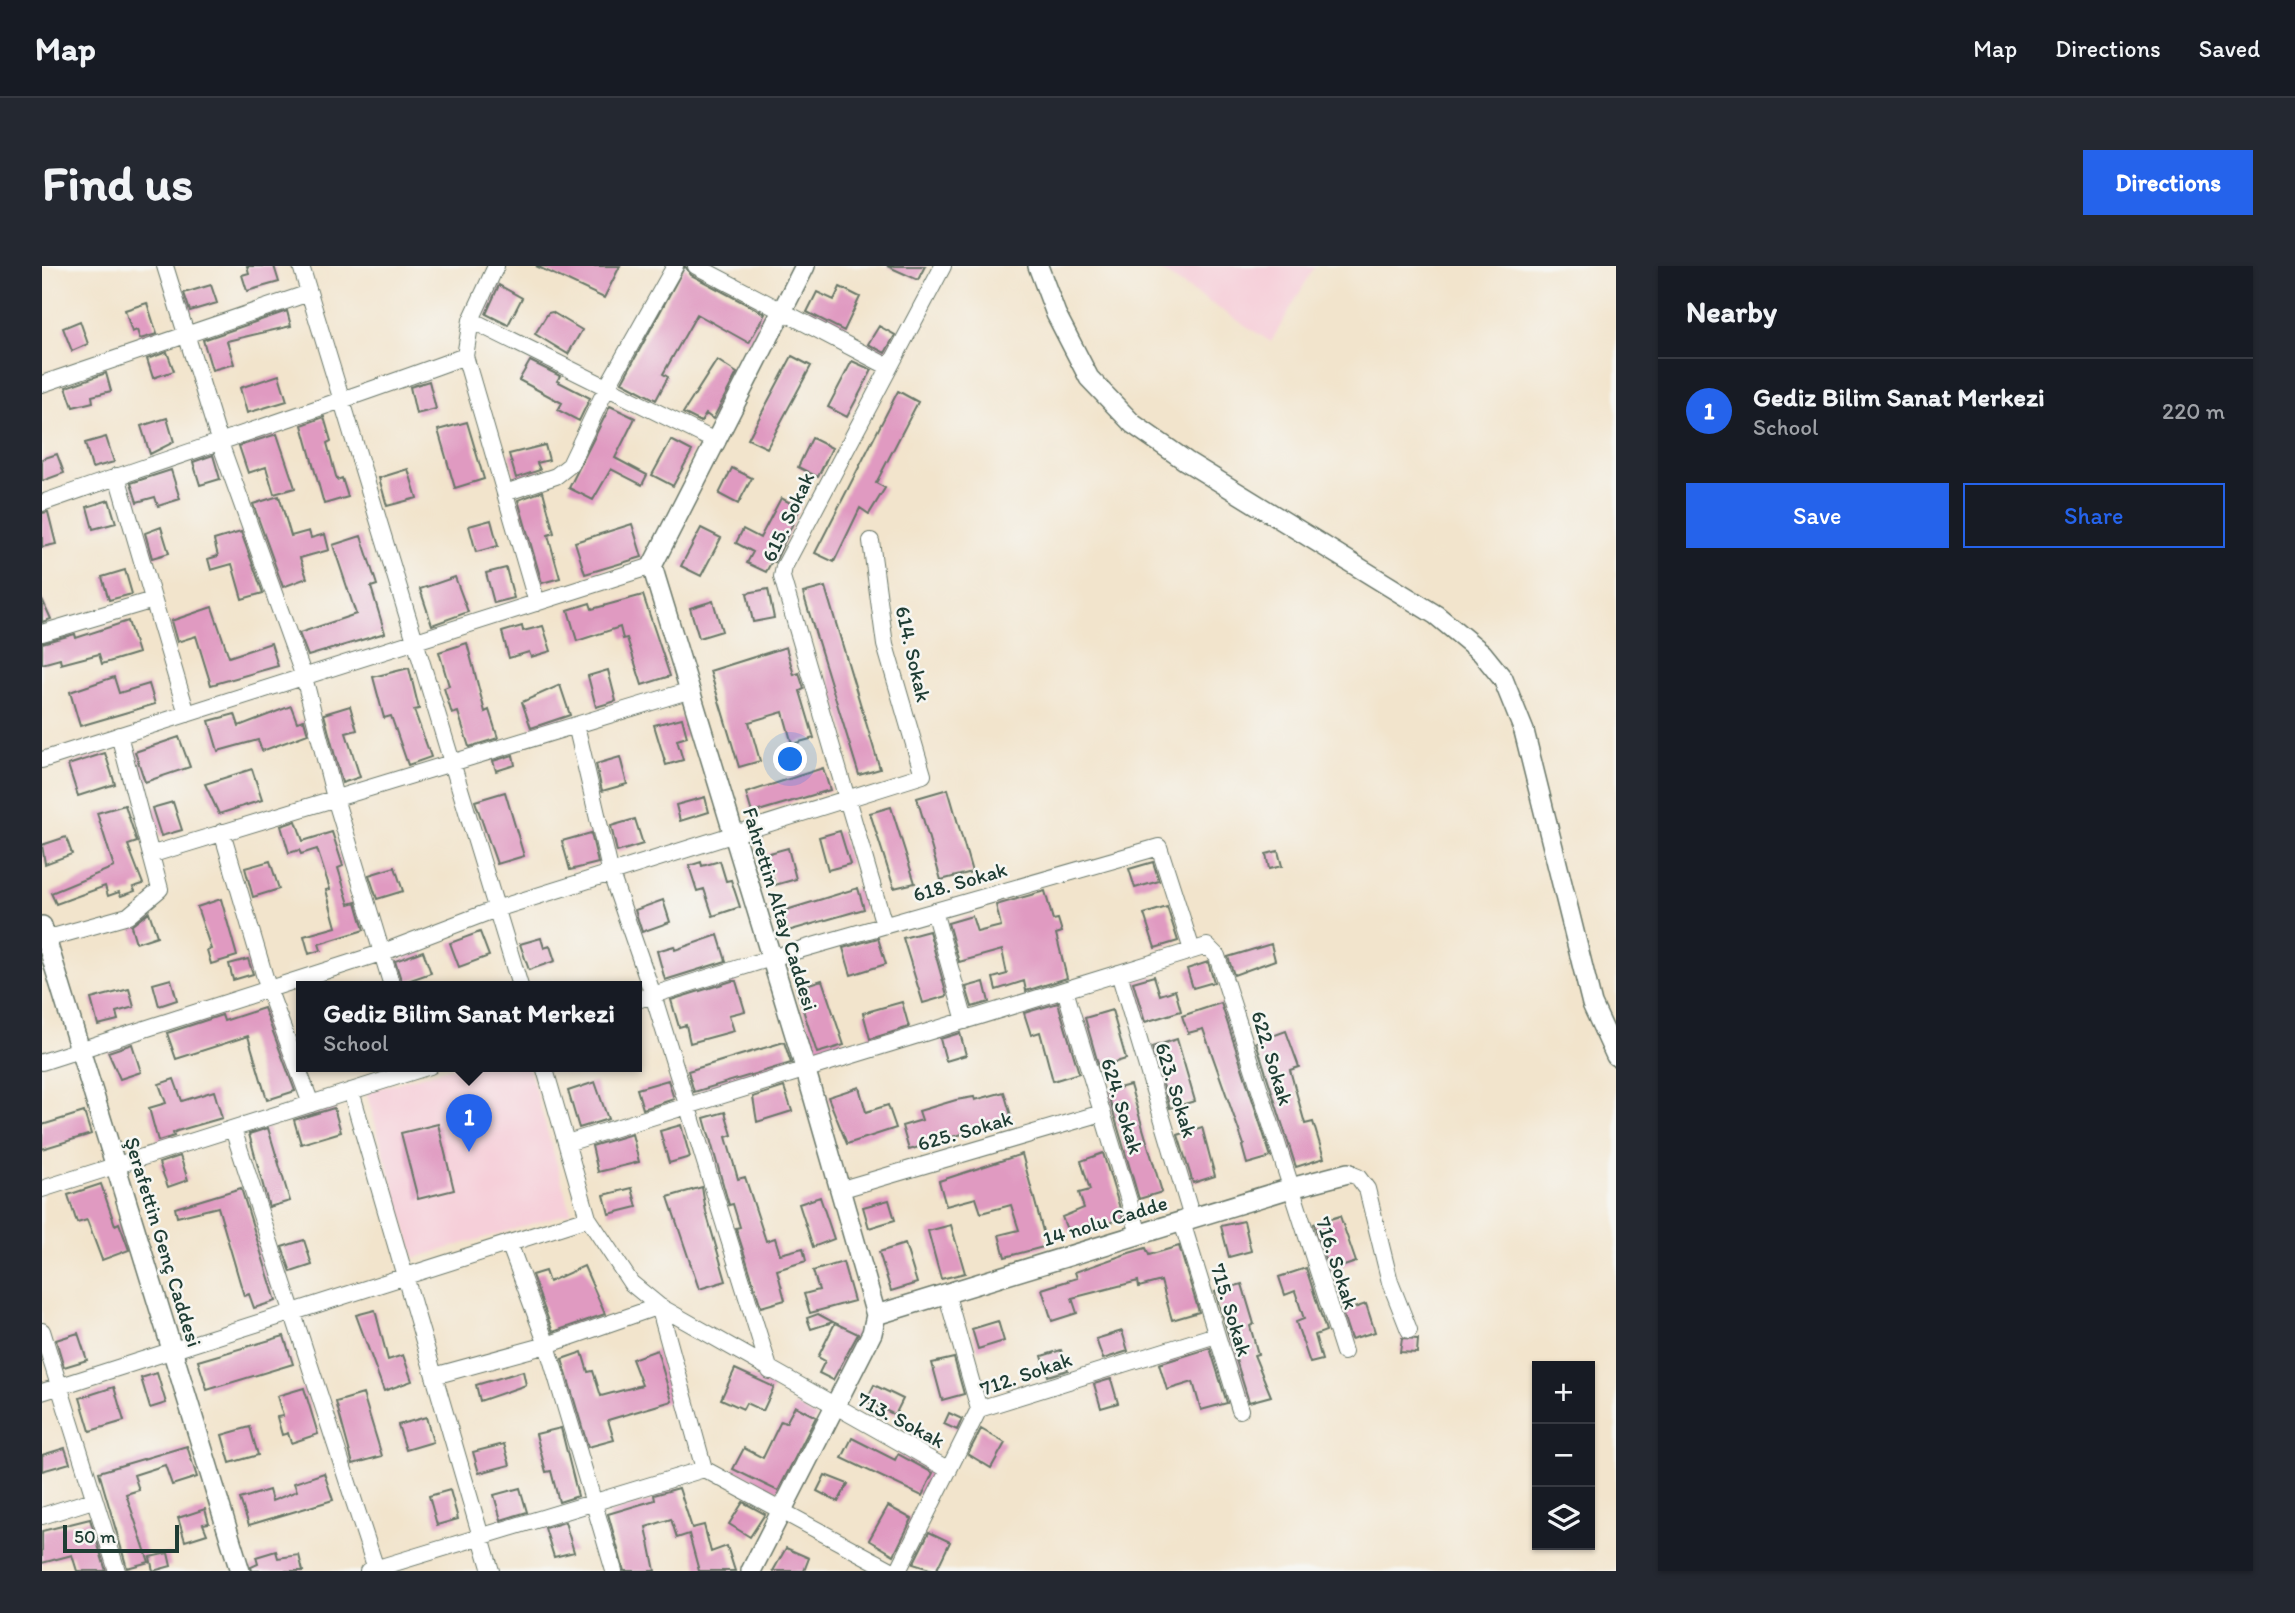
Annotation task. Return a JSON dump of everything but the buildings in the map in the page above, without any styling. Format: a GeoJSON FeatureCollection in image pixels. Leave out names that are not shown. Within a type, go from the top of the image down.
{"type":"FeatureCollection","features":[{"type":"Feature","properties":{"kind":"street"},"geometry":{"type":"LineString","coordinates":[[165,266],[219,440],[304,677],[335,798],[391,981]]}},
{"type":"Feature","properties":{"kind":"street"},"geometry":{"type":"LineString","coordinates":[[300,266],[518,981]]}},
{"type":"Feature","properties":{"kind":"street"},"geometry":{"type":"LineString","coordinates":[[496,266],[471,320],[465,356],[537,603]]}},
{"type":"Feature","properties":{"kind":"street"},"geometry":{"type":"LineString","coordinates":[[505,493],[556,476],[570,465],[607,387],[674,266]]}},
{"type":"Feature","properties":{"kind":"street"},"geometry":{"type":"LineString","coordinates":[[696,266],[887,366]]}},
{"type":"Feature","properties":{"kind":"street"},"geometry":{"type":"LineString","coordinates":[[42,760],[652,566],[805,266]]}},
{"type":"Feature","properties":{"kind":"street","name":"615. Sokak"},"geometry":{"type":"LineString","coordinates":[[884,925],[845,800],[782,578],[784,567],[887,366],[943,266]]}},
{"type":"Feature","properties":{"kind":"street"},"geometry":{"type":"LineString","coordinates":[[1038,266],[1056,314],[1089,378],[1107,401],[1133,424],[1196,468],[1436,615],[1482,653],[1503,679],[1514,700],[1538,780],[1592,1004],[1616,1056]]}},
{"type":"Feature","properties":{"kind":"street"},"geometry":{"type":"LineString","coordinates":[[42,384],[309,293]]}},
{"type":"Feature","properties":{"kind":"street"},"geometry":{"type":"LineString","coordinates":[[471,320],[717,442]]}},
{"type":"Feature","properties":{"kind":"street"},"geometry":{"type":"LineString","coordinates":[[42,503],[219,440],[343,402],[465,356]]}},
{"type":"Feature","properties":{"kind":"street"},"geometry":{"type":"LineString","coordinates":[[117,476],[187,714]]}},
{"type":"Feature","properties":{"kind":"street","name":"614. Sokak"},"geometry":{"type":"LineString","coordinates":[[845,800],[923,775],[885,645],[871,541]]}},
{"type":"Feature","properties":{"kind":"street","name":"Fahrettin Altay Caddesi"},"geometry":{"type":"LineString","coordinates":[[652,566],[806,1071],[876,1315]]}},
{"type":"Feature","properties":{"kind":"street"},"geometry":{"type":"LineString","coordinates":[[42,633],[153,600]]}},
{"type":"Feature","properties":{"kind":"street"},"geometry":{"type":"LineString","coordinates":[[153,854],[691,690]]}},
{"type":"Feature","properties":{"kind":"street"},"geometry":{"type":"LineString","coordinates":[[576,725],[611,874],[640,981]]}},
{"type":"Feature","properties":{"kind":"street"},"geometry":{"type":"LineString","coordinates":[[43,935],[128,916],[160,889],[153,854],[119,736]]}},
{"type":"Feature","properties":{"kind":"street"},"geometry":{"type":"LineString","coordinates":[[296,981],[381,953],[496,909],[845,800]]}},
{"type":"Feature","properties":{"kind":"street"},"geometry":{"type":"LineString","coordinates":[[222,832],[269,990],[296,1063]]}},
{"type":"Feature","properties":{"kind":"street","name":"618. Sokak"},"geometry":{"type":"LineString","coordinates":[[645,998],[771,958],[1159,846]]}},
{"type":"Feature","properties":{"kind":"street","name":"622. Sokak"},"geometry":{"type":"LineString","coordinates":[[1159,846],[1200,948],[1217,956],[1291,1188]]}},
{"type":"Feature","properties":{"kind":"street"},"geometry":{"type":"LineString","coordinates":[[933,911],[965,1021]]}},
{"type":"Feature","properties":{"kind":"street","name":"Şerafettin Genç Caddesi"},"geometry":{"type":"LineString","coordinates":[[43,935],[240,1571]]}},
{"type":"Feature","properties":{"kind":"street"},"geometry":{"type":"LineString","coordinates":[[567,1143],[1200,948]]}},
{"type":"Feature","properties":{"kind":"street","name":"623. Sokak"},"geometry":{"type":"LineString","coordinates":[[1119,973],[1187,1220]]}},
{"type":"Feature","properties":{"kind":"street"},"geometry":{"type":"LineString","coordinates":[[42,1062],[296,981]]}},
{"type":"Feature","properties":{"kind":"street","name":"624. Sokak"},"geometry":{"type":"LineString","coordinates":[[1065,990],[1139,1234]]}},
{"type":"Feature","properties":{"kind":"street"},"geometry":{"type":"LineString","coordinates":[[645,998],[687,1108],[769,1371]]}},
{"type":"Feature","properties":{"kind":"street"},"geometry":{"type":"LineString","coordinates":[[299,1072],[311,1104]]}},
{"type":"Feature","properties":{"kind":"street"},"geometry":{"type":"LineString","coordinates":[[42,1189],[409,1072]]}},
{"type":"Feature","properties":{"kind":"street","name":"713. Sokak"},"geometry":{"type":"LineString","coordinates":[[546,1072],[588,1218],[631,1283],[659,1306],[769,1371],[949,1470]]}},
{"type":"Feature","properties":{"kind":"street"},"geometry":{"type":"LineString","coordinates":[[351,1091],[491,1571]]}},
{"type":"Feature","properties":{"kind":"street","name":"625. Sokak"},"geometry":{"type":"LineString","coordinates":[[839,1190],[1102,1113]]}},
{"type":"Feature","properties":{"kind":"street"},"geometry":{"type":"LineString","coordinates":[[233,1129],[293,1312],[372,1570],[704,1469],[782,1511],[869,1564],[896,1571]]}},
{"type":"Feature","properties":{"kind":"street"},"geometry":{"type":"LineString","coordinates":[[1348,1173],[1359,1177],[1367,1189],[1390,1282],[1409,1330]]}},
{"type":"Feature","properties":{"kind":"street","name":"14 nolu Cadde"},"geometry":{"type":"LineString","coordinates":[[876,1315],[1348,1173]]}},
{"type":"Feature","properties":{"kind":"street","name":"716. Sokak"},"geometry":{"type":"LineString","coordinates":[[1291,1188],[1344,1352]]}},
{"type":"Feature","properties":{"kind":"street"},"geometry":{"type":"LineString","coordinates":[[42,1392],[588,1218]]}},
{"type":"Feature","properties":{"kind":"street","name":"715. Sokak"},"geometry":{"type":"LineString","coordinates":[[1187,1220],[1216,1335],[1240,1410]]}},
{"type":"Feature","properties":{"kind":"street"},"geometry":{"type":"LineString","coordinates":[[509,1243],[547,1345],[614,1571]]}},
{"type":"Feature","properties":{"kind":"street"},"geometry":{"type":"LineString","coordinates":[[946,1293],[979,1409]]}},
{"type":"Feature","properties":{"kind":"street"},"geometry":{"type":"LineString","coordinates":[[434,1376],[547,1345],[659,1306],[704,1469]]}},
{"type":"Feature","properties":{"kind":"street"},"geometry":{"type":"LineString","coordinates":[[751,1571],[872,1333],[876,1315]]}},
{"type":"Feature","properties":{"kind":"street"},"geometry":{"type":"LineString","coordinates":[[42,1331],[117,1571]]}},
{"type":"Feature","properties":{"kind":"street","name":"712. Sokak"},"geometry":{"type":"LineString","coordinates":[[896,1571],[979,1409],[1216,1335]]}},
{"type":"Feature","properties":{"kind":"street"},"geometry":{"type":"LineString","coordinates":[[42,1516],[93,1500]]}},
{"type":"Feature","properties":{"kind":"shaded area"},"geometry":{"type":"Polygon","coordinates":[[[1153,266],[1315,266],[1271,342],[1153,266]]]}},
{"type":"Feature","properties":{"kind":"shaded area"},"geometry":{"type":"Polygon","coordinates":[[[434,1072],[530,1072],[571,1212],[415,1258],[366,1092],[434,1072]]]}},
{"type":"Feature","properties":{"kind":"place","name":"Gediz Bilim Sanat Merkezi"},"geometry":{"type":"Point","coordinates":[469,1152]}}]}
